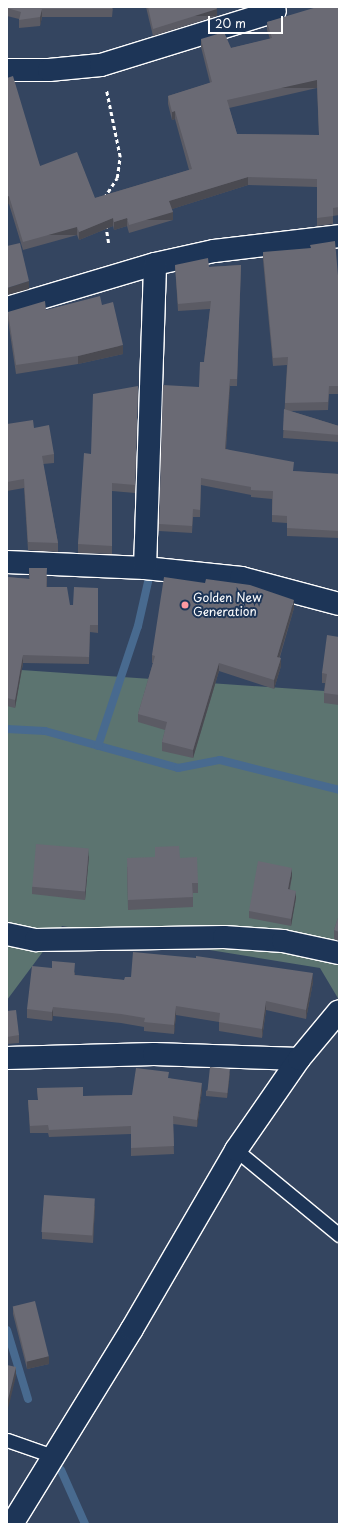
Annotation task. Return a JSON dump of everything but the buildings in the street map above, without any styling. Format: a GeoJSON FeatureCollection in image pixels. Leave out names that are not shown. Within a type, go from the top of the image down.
{"type":"FeatureCollection","features":[{"type":"Feature","properties":{"kind":"street"},"geometry":{"type":"LineString","coordinates":[[7,70],[49,70],[101,65],[278,8]]}},
{"type":"Feature","properties":{"kind":"street"},"geometry":{"type":"LineString","coordinates":[[7,308],[155,264],[214,251],[339,236]]}},
{"type":"Feature","properties":{"kind":"street"},"geometry":{"type":"LineString","coordinates":[[145,568],[155,264]]}},
{"type":"Feature","properties":{"kind":"street"},"geometry":{"type":"LineString","coordinates":[[7,562],[145,568],[241,578],[339,604]]}},
{"type":"Feature","properties":{"kind":"street"},"geometry":{"type":"LineString","coordinates":[[7,934],[36,940],[224,937],[283,942],[339,953]]}},
{"type":"Feature","properties":{"kind":"street"},"geometry":{"type":"LineString","coordinates":[[12,1524],[132,1329],[236,1150],[299,1059],[339,1011]]}},
{"type":"Feature","properties":{"kind":"street"},"geometry":{"type":"LineString","coordinates":[[7,1058],[154,1054],[299,1059]]}},
{"type":"Feature","properties":{"kind":"lane"},"geometry":{"type":"LineString","coordinates":[[236,1150],[339,1235]]}},
{"type":"Feature","properties":{"kind":"lane"},"geometry":{"type":"LineString","coordinates":[[7,1440],[53,1456]]}},
{"type":"Feature","properties":{"kind":"path"},"geometry":{"type":"LineString","coordinates":[[101,65],[120,157],[117,178],[104,197],[104,204]]}},
{"type":"Feature","properties":{"kind":"path"},"geometry":{"type":"LineString","coordinates":[[105,217],[109,243]]}},
{"type":"Feature","properties":{"kind":"green space"},"geometry":{"type":"Polygon","coordinates":[[[7,669],[339,692],[339,1000],[320,968],[62,926],[7,1000],[7,669]]]}},
{"type":"Feature","properties":{"kind":"waterway"},"geometry":{"type":"LineString","coordinates":[[98,746],[138,626],[151,569]]}},
{"type":"Feature","properties":{"kind":"waterway"},"geometry":{"type":"LineString","coordinates":[[7,729],[45,731],[178,768],[220,760],[339,790]]}},
{"type":"Feature","properties":{"kind":"waterway"},"geometry":{"type":"LineString","coordinates":[[7,1330],[28,1399]]}},
{"type":"Feature","properties":{"kind":"waterway"},"geometry":{"type":"LineString","coordinates":[[61,1470],[85,1524]]}},
{"type":"Feature","properties":{"kind":"place","name":"Golden New Generation"},"geometry":{"type":"Point","coordinates":[185,605]}}]}
